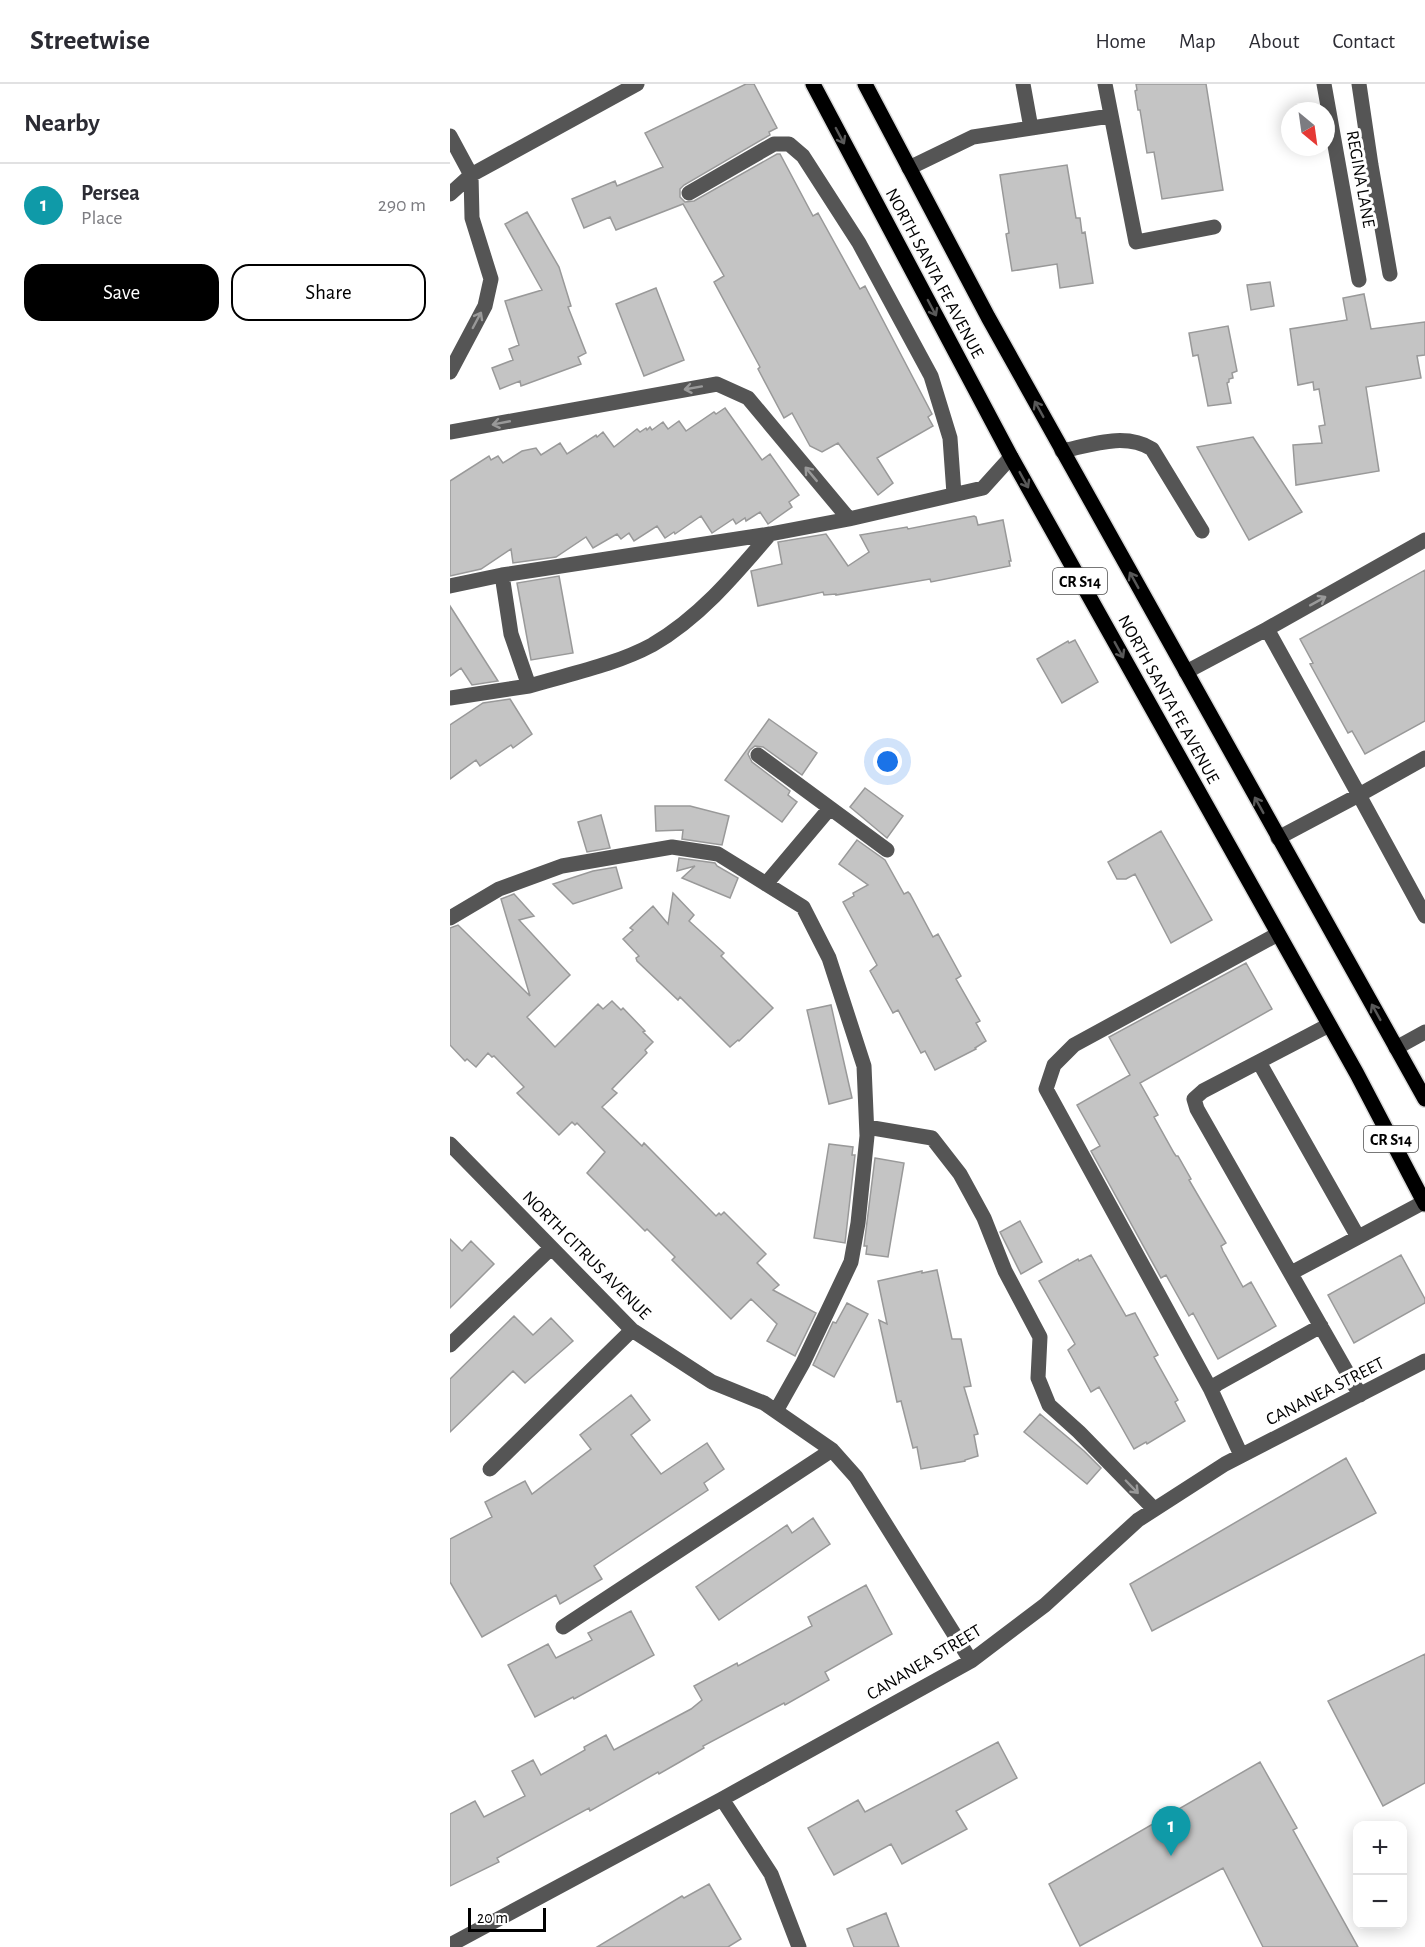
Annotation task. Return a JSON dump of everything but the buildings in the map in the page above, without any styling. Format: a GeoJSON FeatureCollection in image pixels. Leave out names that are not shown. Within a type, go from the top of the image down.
{"type":"FeatureCollection","features":[{"type":"Feature","properties":{"kind":"main road","name":"NORTH SANTA FE AVENUE"},"geometry":{"type":"LineString","coordinates":[[813,84],[1011,457],[1329,1025],[1425,1203]]}},
{"type":"Feature","properties":{"kind":"main road","name":"NORTH SANTA FE AVENUE"},"geometry":{"type":"LineString","coordinates":[[865,84],[988,317],[1425,1099]]}},
{"type":"Feature","properties":{"kind":"street"},"geometry":{"type":"LineString","coordinates":[[450,194],[471,175],[637,84]]}},
{"type":"Feature","properties":{"kind":"street"},"geometry":{"type":"LineString","coordinates":[[1023,84],[1031,128]]}},
{"type":"Feature","properties":{"kind":"street"},"geometry":{"type":"LineString","coordinates":[[1105,84],[1136,242],[1214,227]]}},
{"type":"Feature","properties":{"kind":"street","name":"REGINA LANE"},"geometry":{"type":"LineString","coordinates":[[1324,84],[1359,280]]}},
{"type":"Feature","properties":{"kind":"street"},"geometry":{"type":"LineString","coordinates":[[1359,84],[1390,274]]}},
{"type":"Feature","properties":{"kind":"street"},"geometry":{"type":"LineString","coordinates":[[909,168],[973,137],[1110,116]]}},
{"type":"Feature","properties":{"kind":"street"},"geometry":{"type":"LineString","coordinates":[[450,136],[471,175],[472,218],[491,279],[485,306],[450,372]]}},
{"type":"Feature","properties":{"kind":"street"},"geometry":{"type":"LineString","coordinates":[[689,193],[774,144],[789,144],[803,156],[860,243],[931,376],[950,438],[954,494]]}},
{"type":"Feature","properties":{"kind":"street"},"geometry":{"type":"LineString","coordinates":[[450,432],[717,384],[748,398],[849,519]]}},
{"type":"Feature","properties":{"kind":"street"},"geometry":{"type":"LineString","coordinates":[[1062,451],[1108,441],[1141,442],[1152,449],[1202,531]]}},
{"type":"Feature","properties":{"kind":"street"},"geometry":{"type":"LineString","coordinates":[[450,586],[502,575],[770,534],[849,519],[983,488],[1011,457]]}},
{"type":"Feature","properties":{"kind":"street"},"geometry":{"type":"LineString","coordinates":[[450,698],[529,686],[617,659],[652,645],[690,620],[738,572],[770,534]]}},
{"type":"Feature","properties":{"kind":"street"},"geometry":{"type":"LineString","coordinates":[[1186,672],[1425,540]]}},
{"type":"Feature","properties":{"kind":"street"},"geometry":{"type":"LineString","coordinates":[[502,575],[512,634],[529,686]]}},
{"type":"Feature","properties":{"kind":"street"},"geometry":{"type":"LineString","coordinates":[[1267,629],[1425,916]]}},
{"type":"Feature","properties":{"kind":"street"},"geometry":{"type":"LineString","coordinates":[[758,755],[887,850]]}},
{"type":"Feature","properties":{"kind":"street"},"geometry":{"type":"LineString","coordinates":[[1278,838],[1425,758]]}},
{"type":"Feature","properties":{"kind":"street"},"geometry":{"type":"LineString","coordinates":[[766,884],[830,808]]}},
{"type":"Feature","properties":{"kind":"street"},"geometry":{"type":"LineString","coordinates":[[450,918],[499,890],[562,866],[672,847],[718,854],[803,908],[829,958],[864,1066],[867,1127],[858,1223],[851,1262],[803,1363],[776,1411]]}},
{"type":"Feature","properties":{"kind":"street"},"geometry":{"type":"LineString","coordinates":[[1241,1455],[1211,1390],[1046,1089],[1054,1065],[1074,1045],[1278,934]]}},
{"type":"Feature","properties":{"kind":"street"},"geometry":{"type":"LineString","coordinates":[[1329,1025],[1203,1091],[1194,1099],[1197,1109],[1360,1395]]}},
{"type":"Feature","properties":{"kind":"street"},"geometry":{"type":"LineString","coordinates":[[1396,1048],[1425,1032]]}},
{"type":"Feature","properties":{"kind":"street"},"geometry":{"type":"LineString","coordinates":[[1259,1062],[1358,1237]]}},
{"type":"Feature","properties":{"kind":"street"},"geometry":{"type":"LineString","coordinates":[[867,1127],[932,1138],[960,1174],[984,1218],[1005,1270],[1040,1337],[1038,1378],[1049,1405],[1154,1509]]}},
{"type":"Feature","properties":{"kind":"street","name":"NORTH CITRUS AVENUE"},"geometry":{"type":"LineString","coordinates":[[450,1144],[632,1330],[711,1382],[764,1403],[832,1450],[856,1477],[971,1661]]}},
{"type":"Feature","properties":{"kind":"street"},"geometry":{"type":"LineString","coordinates":[[1291,1273],[1425,1203]]}},
{"type":"Feature","properties":{"kind":"street"},"geometry":{"type":"LineString","coordinates":[[450,1345],[551,1248]]}},
{"type":"Feature","properties":{"kind":"street"},"geometry":{"type":"LineString","coordinates":[[1211,1390],[1217,1384],[1321,1326]]}},
{"type":"Feature","properties":{"kind":"street"},"geometry":{"type":"LineString","coordinates":[[490,1469],[632,1330]]}},
{"type":"Feature","properties":{"kind":"street","name":"CANANEA STREET"},"geometry":{"type":"LineString","coordinates":[[450,1945],[722,1799],[971,1661],[1045,1605],[1138,1520],[1154,1509],[1241,1455],[1425,1361]]}},
{"type":"Feature","properties":{"kind":"street"},"geometry":{"type":"LineString","coordinates":[[563,1627],[832,1450]]}},
{"type":"Feature","properties":{"kind":"street"},"geometry":{"type":"LineString","coordinates":[[722,1799],[771,1874],[799,1947]]}},
{"type":"Feature","properties":{"kind":"place","name":"Persea"},"geometry":{"type":"Point","coordinates":[1171,1856]}}]}
